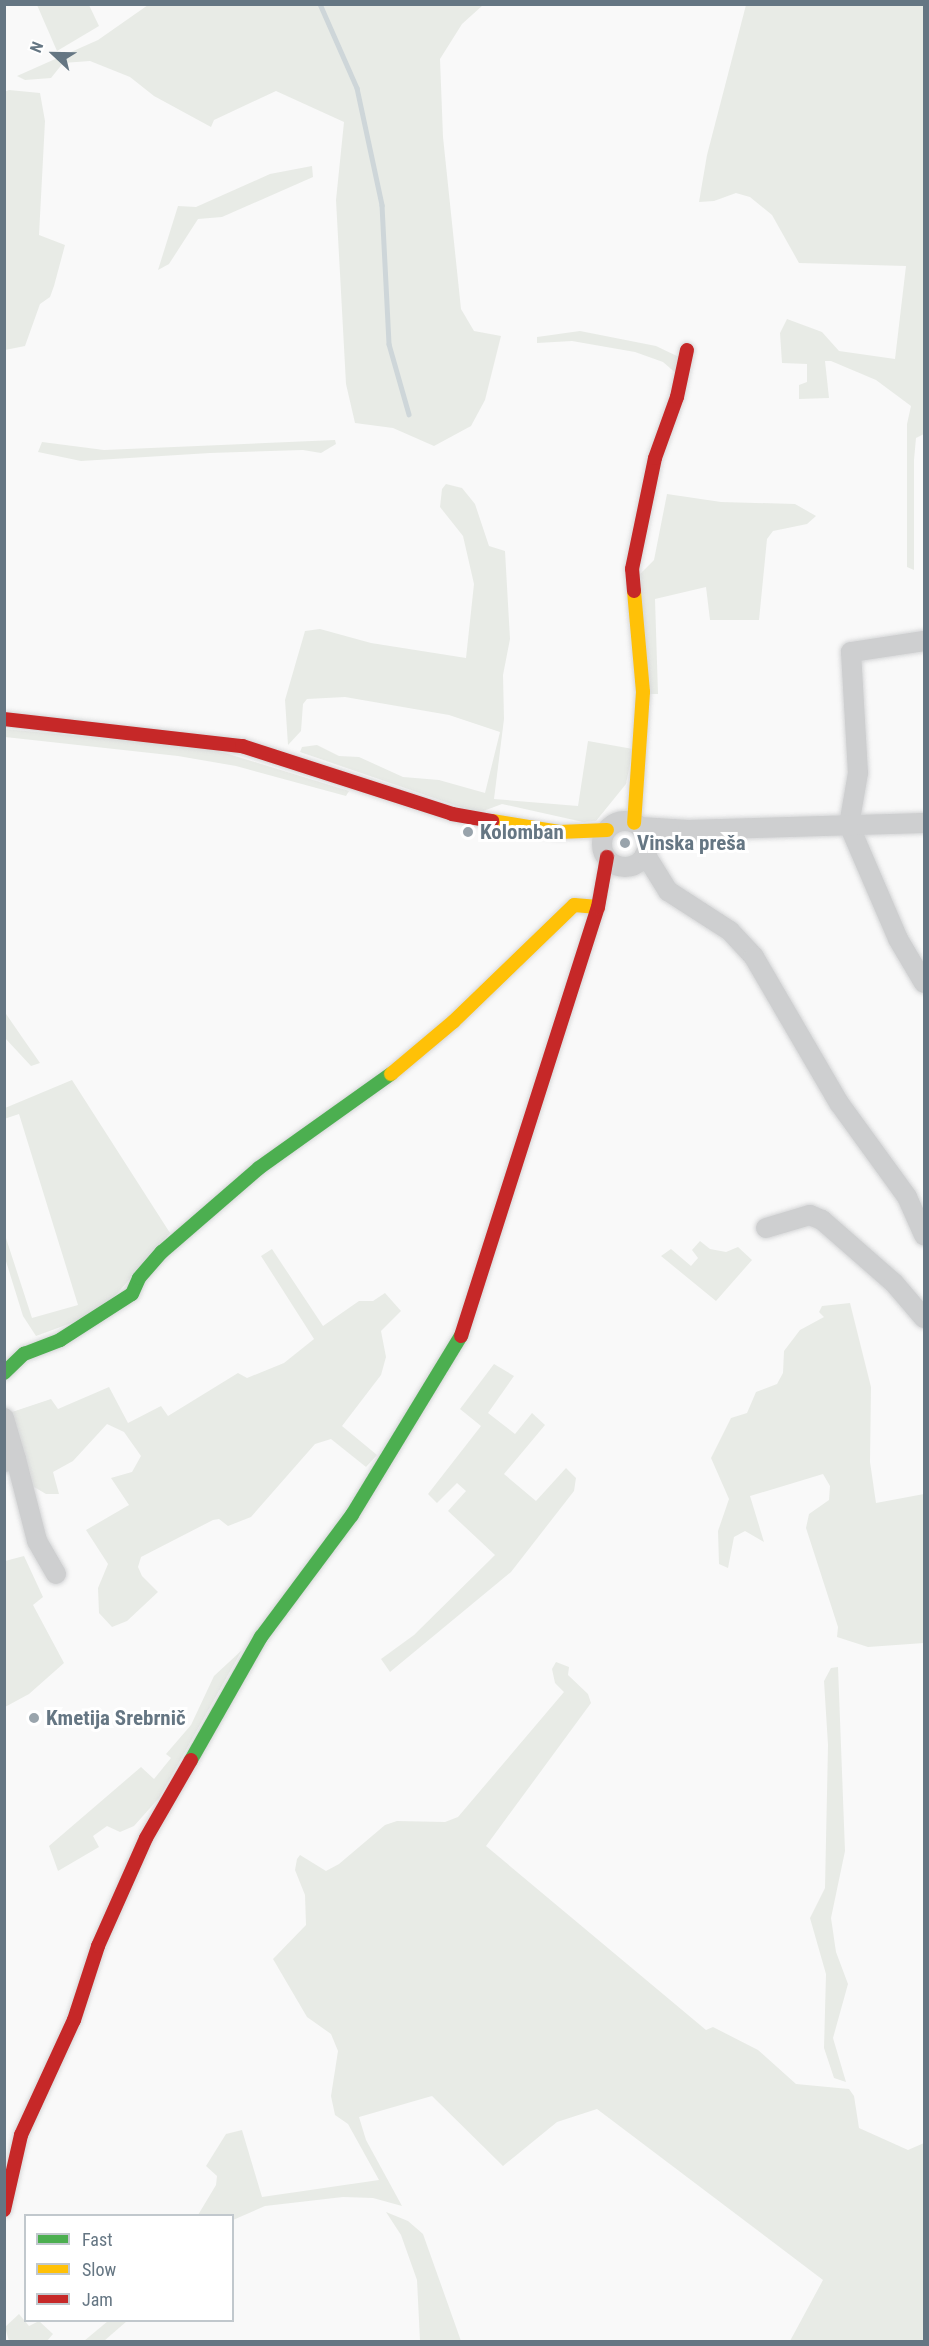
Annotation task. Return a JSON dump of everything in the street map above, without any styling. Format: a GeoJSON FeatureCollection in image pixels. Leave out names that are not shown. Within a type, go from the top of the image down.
{"type":"FeatureCollection","features":[{"type":"Feature","properties":{"kind":"street"},"geometry":{"type":"LineString","coordinates":[[4,2210],[21,2135],[74,2020],[98,1946],[146,1838],[261,1636],[352,1515],[461,1335],[599,903],[606,855],[602,842],[625,825],[635,792],[642,752],[643,692],[632,569],[655,458],[677,397],[687,350]]}},
{"type":"Feature","properties":{"kind":"street"},"geometry":{"type":"LineString","coordinates":[[924,641],[851,652],[858,774],[849,825],[898,939],[924,983]]}},
{"type":"Feature","properties":{"kind":"street"},"geometry":{"type":"LineString","coordinates":[[4,719],[242,746],[452,814],[559,832],[625,825],[688,830],[924,823]]}},
{"type":"Feature","properties":{"kind":"street"},"geometry":{"type":"LineString","coordinates":[[625,825],[647,837],[646,850],[668,891]]}},
{"type":"Feature","properties":{"kind":"street"},"geometry":{"type":"LineString","coordinates":[[4,1373],[24,1354],[60,1340],[132,1294],[138,1278],[162,1252],[259,1168],[364,1096],[444,1029],[486,993],[574,905],[599,903],[627,866],[646,850],[688,830]]}},
{"type":"Feature","properties":{"kind":"street"},"geometry":{"type":"LineString","coordinates":[[559,832],[627,866],[668,891],[730,931],[754,957],[839,1103],[907,1197],[924,1235]]}},
{"type":"Feature","properties":{"kind":"street"},"geometry":{"type":"LineString","coordinates":[[766,1228],[810,1215],[822,1220],[894,1283],[924,1318]]}},
{"type":"Feature","properties":{"kind":"street"},"geometry":{"type":"LineString","coordinates":[[4,1418],[10,1460],[37,1541],[56,1574]]}},
{"type":"Feature","properties":{"kind":"shaded area"},"geometry":{"type":"Polygon","coordinates":[[[37,5],[89,5],[99,26],[57,51],[37,5]]]}},
{"type":"Feature","properties":{"kind":"shaded area"},"geometry":{"type":"Polygon","coordinates":[[[148,5],[483,5],[462,24],[440,59],[443,137],[461,309],[474,331],[501,336],[485,400],[471,426],[434,446],[393,428],[355,423],[346,384],[336,200],[344,122],[276,91],[214,120],[211,127],[154,96],[130,77],[90,61],[63,63],[51,78],[25,80],[17,76],[98,40],[148,5]]]}},
{"type":"Feature","properties":{"kind":"shaded area"},"geometry":{"type":"Polygon","coordinates":[[[746,5],[924,5],[924,434],[916,438],[914,460],[914,570],[907,567],[907,424],[911,406],[876,380],[831,361],[825,361],[829,398],[799,399],[799,385],[807,382],[807,364],[782,363],[780,333],[787,319],[822,332],[839,351],[895,359],[906,266],[799,263],[772,215],[750,197],[736,193],[714,201],[699,202],[707,155],[746,5]]]}},
{"type":"Feature","properties":{"kind":"shaded area"},"geometry":{"type":"Polygon","coordinates":[[[9,90],[40,93],[45,121],[39,235],[65,245],[50,297],[40,304],[25,346],[5,350],[4,92],[9,90]]]}},
{"type":"Feature","properties":{"kind":"shaded area"},"geometry":{"type":"Polygon","coordinates":[[[312,166],[313,177],[222,217],[198,219],[169,264],[158,270],[178,206],[196,207],[270,174],[312,166]]]}},
{"type":"Feature","properties":{"kind":"shaded area"},"geometry":{"type":"Polygon","coordinates":[[[580,331],[656,346],[681,358],[677,374],[663,362],[635,352],[572,341],[537,343],[537,337],[580,331]]]}},
{"type":"Feature","properties":{"kind":"shaded area"},"geometry":{"type":"Polygon","coordinates":[[[335,440],[336,444],[321,453],[303,450],[210,453],[81,461],[38,452],[42,442],[104,450],[335,440]]]}},
{"type":"Feature","properties":{"kind":"shaded area"},"geometry":{"type":"Polygon","coordinates":[[[446,484],[462,488],[475,504],[489,546],[505,551],[510,639],[503,675],[504,719],[494,799],[578,806],[588,741],[633,749],[626,784],[596,821],[583,822],[502,804],[478,813],[300,752],[302,747],[317,745],[339,756],[359,757],[403,777],[439,780],[485,793],[500,732],[449,715],[345,697],[307,699],[303,704],[301,731],[288,745],[285,700],[305,631],[320,629],[371,643],[466,658],[474,584],[463,536],[440,507],[442,489],[446,484]]]}},
{"type":"Feature","properties":{"kind":"shaded area"},"geometry":{"type":"Polygon","coordinates":[[[667,494],[721,502],[795,504],[816,516],[807,524],[773,531],[767,539],[759,620],[710,620],[706,587],[655,599],[658,694],[648,694],[640,574],[654,560],[667,494]]]}},
{"type":"Feature","properties":{"kind":"shaded area"},"geometry":{"type":"Polygon","coordinates":[[[4,729],[209,748],[349,791],[346,796],[236,766],[178,756],[5,737],[4,729]]]}},
{"type":"Feature","properties":{"kind":"shaded area"},"geometry":{"type":"Polygon","coordinates":[[[4,1011],[40,1063],[31,1066],[5,1038],[4,1011]]]}},
{"type":"Feature","properties":{"kind":"shaded area"},"geometry":{"type":"Polygon","coordinates":[[[72,1080],[170,1233],[115,1296],[85,1318],[36,1336],[23,1316],[5,1258],[4,1232],[32,1318],[78,1305],[19,1114],[4,1119],[5,1108],[72,1080]]]}},
{"type":"Feature","properties":{"kind":"shaded area"},"geometry":{"type":"Polygon","coordinates":[[[700,1241],[710,1249],[726,1252],[738,1247],[752,1260],[716,1301],[661,1256],[671,1249],[691,1266],[698,1258],[692,1250],[700,1241]]]}},
{"type":"Feature","properties":{"kind":"shaded area"},"geometry":{"type":"Polygon","coordinates":[[[272,1249],[323,1326],[359,1301],[373,1301],[385,1293],[401,1311],[381,1331],[386,1357],[381,1375],[342,1426],[377,1455],[366,1467],[331,1439],[315,1444],[251,1517],[228,1526],[219,1519],[213,1520],[141,1557],[138,1567],[142,1576],[158,1592],[127,1621],[112,1627],[99,1613],[98,1588],[108,1564],[86,1530],[129,1505],[111,1478],[132,1472],[141,1456],[124,1432],[107,1424],[73,1461],[53,1472],[59,1494],[46,1494],[29,1484],[12,1412],[51,1399],[58,1409],[109,1387],[128,1423],[161,1406],[168,1416],[238,1373],[247,1378],[284,1363],[314,1339],[261,1256],[272,1249]]]}},
{"type":"Feature","properties":{"kind":"shaded area"},"geometry":{"type":"Polygon","coordinates":[[[850,1303],[871,1387],[870,1462],[876,1503],[924,1494],[924,1643],[868,1647],[837,1637],[838,1627],[806,1528],[809,1514],[829,1500],[830,1486],[823,1474],[750,1496],[764,1542],[745,1531],[734,1537],[728,1568],[719,1564],[718,1531],[729,1499],[711,1458],[731,1418],[747,1413],[756,1392],[777,1384],[783,1373],[784,1351],[800,1330],[824,1317],[819,1312],[822,1306],[850,1303]]]}},
{"type":"Feature","properties":{"kind":"shaded area"},"geometry":{"type":"Polygon","coordinates":[[[494,1364],[514,1376],[488,1413],[515,1434],[532,1413],[545,1425],[504,1474],[536,1501],[566,1468],[576,1478],[574,1491],[511,1572],[390,1672],[381,1659],[414,1635],[495,1555],[448,1511],[466,1491],[457,1483],[437,1503],[428,1494],[481,1426],[460,1409],[494,1364]]]}},
{"type":"Feature","properties":{"kind":"shaded area"},"geometry":{"type":"Polygon","coordinates":[[[24,1556],[43,1597],[33,1605],[64,1663],[29,1694],[5,1707],[5,1561],[24,1556]]]}},
{"type":"Feature","properties":{"kind":"shaded area"},"geometry":{"type":"Polygon","coordinates":[[[242,1650],[159,1798],[134,1826],[120,1832],[107,1826],[93,1836],[99,1847],[58,1871],[49,1846],[141,1767],[154,1779],[171,1758],[166,1754],[191,1725],[214,1676],[242,1650]]]}},
{"type":"Feature","properties":{"kind":"shaded area"},"geometry":{"type":"Polygon","coordinates":[[[556,1662],[569,1667],[568,1675],[588,1694],[591,1703],[486,1846],[706,2030],[713,2027],[758,2050],[796,2084],[849,2089],[854,2096],[859,2128],[908,2150],[924,2143],[924,2341],[790,2341],[823,2280],[597,2109],[557,2122],[503,2166],[432,2096],[359,2117],[366,2140],[402,2206],[373,2198],[343,2197],[265,2206],[234,2220],[234,2214],[199,2214],[216,2185],[217,2176],[206,2166],[226,2134],[242,2130],[262,2197],[379,2180],[348,2124],[335,2115],[331,2096],[338,2051],[331,2034],[307,2017],[273,1959],[306,1925],[305,1895],[295,1870],[297,1859],[300,1855],[326,1871],[339,1864],[385,1825],[397,1821],[445,1822],[458,1817],[564,1692],[555,1683],[552,1669],[556,1662]]]}},
{"type":"Feature","properties":{"kind":"shaded area"},"geometry":{"type":"Polygon","coordinates":[[[838,1667],[845,1851],[831,1918],[836,1952],[848,1984],[833,2038],[846,2082],[834,2078],[824,2048],[826,1974],[810,1918],[825,1888],[828,1745],[824,1681],[831,1668],[838,1667]]]}},
{"type":"Feature","properties":{"kind":"shaded area"},"geometry":{"type":"Polygon","coordinates":[[[386,2212],[408,2221],[423,2234],[461,2341],[420,2341],[417,2280],[401,2235],[386,2212]]]}},
{"type":"Feature","properties":{"kind":"shaded area"},"geometry":{"type":"Polygon","coordinates":[[[19,2314],[29,2326],[40,2322],[53,2334],[47,2341],[9,2341],[5,2327],[19,2314]]]}},
{"type":"Feature","properties":{"kind":"shaded area"},"geometry":{"type":"Polygon","coordinates":[[[107,2322],[126,2322],[104,2341],[84,2341],[107,2322]]]}},
{"type":"Feature","properties":{"kind":"waterway"},"geometry":{"type":"LineString","coordinates":[[320,4],[357,88],[382,205],[389,344],[409,414]]}},
{"type":"Feature","properties":{"kind":"traffic: fast"},"geometry":{"type":"LineString","coordinates":[[4,1373],[24,1354],[60,1340],[132,1294],[139,1278],[162,1252],[259,1168],[391,1074]]}},
{"type":"Feature","properties":{"kind":"traffic: fast"},"geometry":{"type":"LineString","coordinates":[[191,1760],[261,1637],[352,1515],[461,1336]]}},
{"type":"Feature","properties":{"kind":"traffic: slow"},"geometry":{"type":"LineString","coordinates":[[634,591],[643,692],[634,823]]}},
{"type":"Feature","properties":{"kind":"traffic: slow"},"geometry":{"type":"LineString","coordinates":[[492,821],[559,832],[607,830]]}},
{"type":"Feature","properties":{"kind":"traffic: slow"},"geometry":{"type":"LineString","coordinates":[[391,1074],[453,1022],[574,905],[598,907]]}},
{"type":"Feature","properties":{"kind":"traffic: jam"},"geometry":{"type":"LineString","coordinates":[[634,591],[632,569],[655,458],[677,397],[687,350]]}},
{"type":"Feature","properties":{"kind":"traffic: jam"},"geometry":{"type":"LineString","coordinates":[[4,719],[242,746],[452,814],[492,821]]}},
{"type":"Feature","properties":{"kind":"traffic: jam"},"geometry":{"type":"LineString","coordinates":[[461,1336],[598,907],[607,857]]}},
{"type":"Feature","properties":{"kind":"traffic: jam"},"geometry":{"type":"LineString","coordinates":[[4,2210],[21,2135],[74,2020],[98,1946],[146,1838],[191,1760]]}},
{"type":"Feature","properties":{"kind":"place","name":"Kolomban"},"geometry":{"type":"Point","coordinates":[468,832]}},
{"type":"Feature","properties":{"kind":"place","name":"Vinska preša"},"geometry":{"type":"Point","coordinates":[625,843]}},
{"type":"Feature","properties":{"kind":"place","name":"Kmetija Srebrnič"},"geometry":{"type":"Point","coordinates":[34,1718]}}]}
